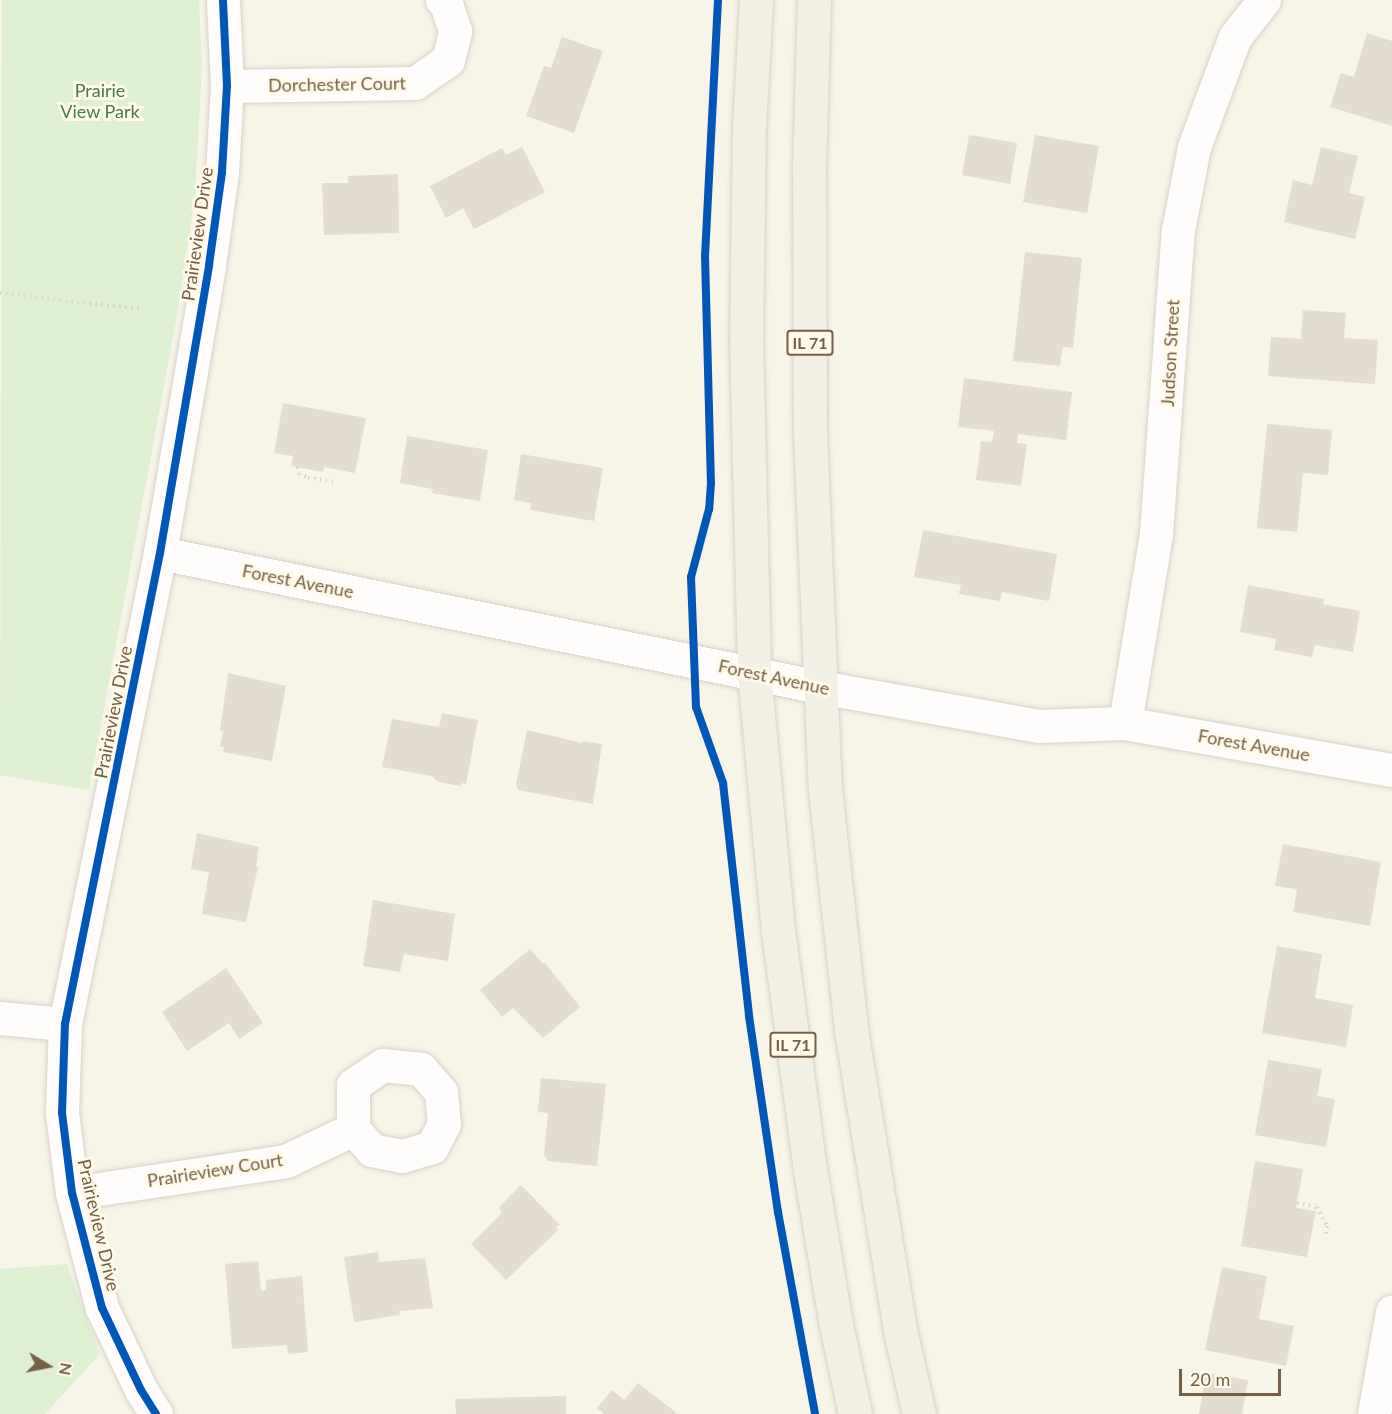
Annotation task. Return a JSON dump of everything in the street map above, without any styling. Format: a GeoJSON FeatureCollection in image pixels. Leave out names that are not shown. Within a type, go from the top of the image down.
{"type":"FeatureCollection","features":[{"type":"Feature","properties":{"kind":"main road","name":"IL 71"},"geometry":{"type":"LineString","coordinates":[[756,0],[749,129],[746,340],[754,672],[778,930],[810,1170],[836,1325],[855,1414]]}},
{"type":"Feature","properties":{"kind":"main road","name":"IL 71"},"geometry":{"type":"LineString","coordinates":[[814,0],[809,164],[810,422],[825,789],[851,1030],[900,1330],[919,1414]]}},
{"type":"Feature","properties":{"kind":"street","name":"Prairieview Drive"},"geometry":{"type":"LineString","coordinates":[[156,1414],[141,1390],[102,1308],[72,1193],[62,1113],[65,1024],[160,553],[209,265],[222,172],[227,86],[223,0]]}},
{"type":"Feature","properties":{"kind":"street","name":"Dorchester Court"},"geometry":{"type":"LineString","coordinates":[[227,86],[415,83],[448,60],[455,31],[446,3],[442,0]]}},
{"type":"Feature","properties":{"kind":"street","name":"Judson Street"},"geometry":{"type":"LineString","coordinates":[[1125,723],[1156,534],[1178,230],[1186,188],[1194,147],[1235,37],[1264,0]]}},
{"type":"Feature","properties":{"kind":"street","name":"Forest Avenue"},"geometry":{"type":"LineString","coordinates":[[160,553],[820,687],[1038,726],[1125,723],[1392,770]]}},
{"type":"Feature","properties":{"kind":"street"},"geometry":{"type":"LineString","coordinates":[[0,1017],[65,1024]]}},
{"type":"Feature","properties":{"kind":"street","name":"Prairieview Court"},"geometry":{"type":"LineString","coordinates":[[72,1193],[286,1161],[352,1129]]}},
{"type":"Feature","properties":{"kind":"street"},"geometry":{"type":"LineString","coordinates":[[1374,1414],[1392,1312]]}},
{"type":"Feature","properties":{"kind":"path"},"geometry":{"type":"LineString","coordinates":[[0,293],[141,309]]}},
{"type":"Feature","properties":{"kind":"path"},"geometry":{"type":"LineString","coordinates":[[298,467],[299,474],[308,478],[338,482]]}},
{"type":"Feature","properties":{"kind":"path"},"geometry":{"type":"LineString","coordinates":[[1297,1203],[1317,1207],[1327,1226],[1325,1237]]}},
{"type":"Feature","properties":{"kind":"green space","name":"Prairie View Park"},"geometry":{"type":"Polygon","coordinates":[[[2,0],[199,0],[202,65],[195,197],[177,316],[89,790],[0,775],[2,0]]]}},
{"type":"Feature","properties":{"kind":"green space"},"geometry":{"type":"Polygon","coordinates":[[[67,1264],[100,1354],[45,1414],[0,1414],[0,1269],[67,1264]]]}},
{"type":"Feature","properties":{"kind":"building"},"geometry":{"type":"Polygon","coordinates":[[[1367,33],[1392,41],[1392,126],[1330,107],[1341,73],[1354,77],[1367,33]]]}},
{"type":"Feature","properties":{"kind":"building"},"geometry":{"type":"Polygon","coordinates":[[[562,37],[603,51],[574,133],[526,116],[544,66],[551,68],[562,37]]]}},
{"type":"Feature","properties":{"kind":"building"},"geometry":{"type":"Polygon","coordinates":[[[969,135],[1017,143],[1010,184],[962,175],[969,135]]]}},
{"type":"Feature","properties":{"kind":"building"},"geometry":{"type":"Polygon","coordinates":[[[1035,135],[1099,146],[1087,213],[1023,202],[1035,135]]]}},
{"type":"Feature","properties":{"kind":"building"},"geometry":{"type":"Polygon","coordinates":[[[522,147],[545,192],[474,229],[463,208],[446,218],[430,186],[502,148],[506,155],[522,147]]]}},
{"type":"Feature","properties":{"kind":"building"},"geometry":{"type":"Polygon","coordinates":[[[1321,147],[1358,156],[1349,193],[1365,197],[1355,239],[1284,222],[1293,180],[1312,185],[1321,147]]]}},
{"type":"Feature","properties":{"kind":"building"},"geometry":{"type":"Polygon","coordinates":[[[398,174],[399,233],[324,235],[322,183],[348,183],[348,176],[398,174]]]}},
{"type":"Feature","properties":{"kind":"building"},"geometry":{"type":"Polygon","coordinates":[[[1025,252],[1082,258],[1073,348],[1063,347],[1060,366],[1013,361],[1025,252]]]}},
{"type":"Feature","properties":{"kind":"building"},"geometry":{"type":"Polygon","coordinates":[[[1303,310],[1346,313],[1344,338],[1378,340],[1375,384],[1268,376],[1271,337],[1301,339],[1303,310]]]}},
{"type":"Feature","properties":{"kind":"building"},"geometry":{"type":"Polygon","coordinates":[[[964,378],[1072,392],[1066,440],[1018,434],[1017,443],[1027,444],[1021,486],[976,480],[981,441],[992,442],[994,431],[958,427],[964,378]]]}},
{"type":"Feature","properties":{"kind":"building"},"geometry":{"type":"Polygon","coordinates":[[[283,403],[366,418],[355,473],[324,467],[323,472],[291,466],[293,456],[274,453],[283,403]]]}},
{"type":"Feature","properties":{"kind":"building"},"geometry":{"type":"Polygon","coordinates":[[[1267,424],[1332,430],[1328,475],[1303,473],[1297,532],[1257,528],[1267,424]]]}},
{"type":"Feature","properties":{"kind":"building"},"geometry":{"type":"Polygon","coordinates":[[[407,436],[488,450],[480,501],[432,493],[433,489],[400,483],[407,436]]]}},
{"type":"Feature","properties":{"kind":"building"},"geometry":{"type":"Polygon","coordinates":[[[521,454],[603,468],[594,521],[530,510],[531,503],[514,500],[521,454]]]}},
{"type":"Feature","properties":{"kind":"building"},"geometry":{"type":"Polygon","coordinates":[[[923,530],[1057,554],[1049,601],[1002,592],[1000,601],[959,594],[961,585],[914,577],[923,530]]]}},
{"type":"Feature","properties":{"kind":"building"},"geometry":{"type":"Polygon","coordinates":[[[1248,585],[1324,599],[1323,604],[1360,611],[1353,652],[1315,645],[1312,657],[1274,650],[1276,639],[1240,632],[1248,585]]]}},
{"type":"Feature","properties":{"kind":"building"},"geometry":{"type":"Polygon","coordinates":[[[228,673],[286,686],[272,761],[223,752],[224,747],[220,747],[228,673]]]}},
{"type":"Feature","properties":{"kind":"building"},"geometry":{"type":"Polygon","coordinates":[[[442,713],[478,720],[466,784],[461,783],[461,786],[438,782],[432,776],[382,767],[392,719],[439,727],[442,713]]]}},
{"type":"Feature","properties":{"kind":"building"},"geometry":{"type":"Polygon","coordinates":[[[527,730],[582,743],[583,741],[602,744],[593,804],[518,790],[516,785],[527,730]]]}},
{"type":"Feature","properties":{"kind":"building"},"geometry":{"type":"Polygon","coordinates":[[[197,833],[259,847],[256,867],[258,867],[246,922],[202,914],[209,872],[191,869],[197,833]]]}},
{"type":"Feature","properties":{"kind":"building"},"geometry":{"type":"Polygon","coordinates":[[[1283,844],[1381,862],[1370,926],[1293,912],[1297,889],[1275,886],[1283,844]]]}},
{"type":"Feature","properties":{"kind":"building"},"geometry":{"type":"Polygon","coordinates":[[[373,900],[455,914],[448,961],[404,954],[400,972],[363,966],[373,900]]]}},
{"type":"Feature","properties":{"kind":"building"},"geometry":{"type":"Polygon","coordinates":[[[1277,946],[1322,954],[1315,998],[1353,1005],[1346,1047],[1262,1033],[1277,946]]]}},
{"type":"Feature","properties":{"kind":"building"},"geometry":{"type":"Polygon","coordinates":[[[530,949],[543,964],[545,963],[580,1007],[543,1038],[513,1008],[502,1017],[480,990],[530,949]]]}},
{"type":"Feature","properties":{"kind":"building"},"geometry":{"type":"Polygon","coordinates":[[[226,968],[263,1023],[239,1039],[229,1023],[187,1051],[162,1012],[226,968]]]}},
{"type":"Feature","properties":{"kind":"building"},"geometry":{"type":"Polygon","coordinates":[[[1268,1060],[1322,1069],[1317,1096],[1335,1099],[1326,1147],[1255,1135],[1268,1060]]]}},
{"type":"Feature","properties":{"kind":"building"},"geometry":{"type":"Polygon","coordinates":[[[541,1078],[606,1084],[597,1166],[547,1161],[547,1157],[544,1156],[548,1113],[538,1112],[541,1078]]]}},
{"type":"Feature","properties":{"kind":"building"},"geometry":{"type":"Polygon","coordinates":[[[1255,1161],[1303,1169],[1296,1208],[1316,1211],[1307,1257],[1241,1246],[1255,1161]]]}},
{"type":"Feature","properties":{"kind":"building"},"geometry":{"type":"Polygon","coordinates":[[[521,1185],[560,1225],[556,1227],[558,1230],[506,1280],[471,1244],[502,1213],[499,1207],[521,1185]]]}},
{"type":"Feature","properties":{"kind":"building"},"geometry":{"type":"Polygon","coordinates":[[[378,1252],[379,1262],[425,1258],[433,1308],[399,1311],[400,1315],[354,1322],[344,1257],[378,1252]]]}},
{"type":"Feature","properties":{"kind":"building"},"geometry":{"type":"Polygon","coordinates":[[[258,1261],[261,1291],[266,1290],[266,1280],[302,1276],[308,1352],[288,1354],[287,1345],[232,1349],[225,1264],[258,1261]]]}},
{"type":"Feature","properties":{"kind":"building"},"geometry":{"type":"Polygon","coordinates":[[[1222,1267],[1267,1276],[1259,1319],[1294,1326],[1286,1366],[1205,1350],[1222,1267]]]}},
{"type":"Feature","properties":{"kind":"building"},"geometry":{"type":"Polygon","coordinates":[[[1206,1373],[1248,1380],[1242,1414],[1199,1414],[1206,1373]]]}},
{"type":"Feature","properties":{"kind":"building"},"geometry":{"type":"Polygon","coordinates":[[[638,1383],[678,1414],[605,1414],[597,1408],[612,1390],[624,1400],[638,1383]]]}},
{"type":"Feature","properties":{"kind":"building"},"geometry":{"type":"Polygon","coordinates":[[[566,1396],[566,1414],[456,1414],[455,1399],[566,1396]]]}},
{"type":"Feature","properties":{"kind":"cycle path"},"geometry":{"type":"LineString","coordinates":[[156,1414],[141,1390],[102,1308],[72,1193],[62,1113],[65,1024],[160,553],[209,265],[222,172],[227,86],[223,0]]}},
{"type":"Feature","properties":{"kind":"cycle path"},"geometry":{"type":"LineString","coordinates":[[718,0],[705,256],[711,483],[709,509],[691,577],[696,707],[723,783],[749,1016],[778,1212],[815,1414]]}}]}
